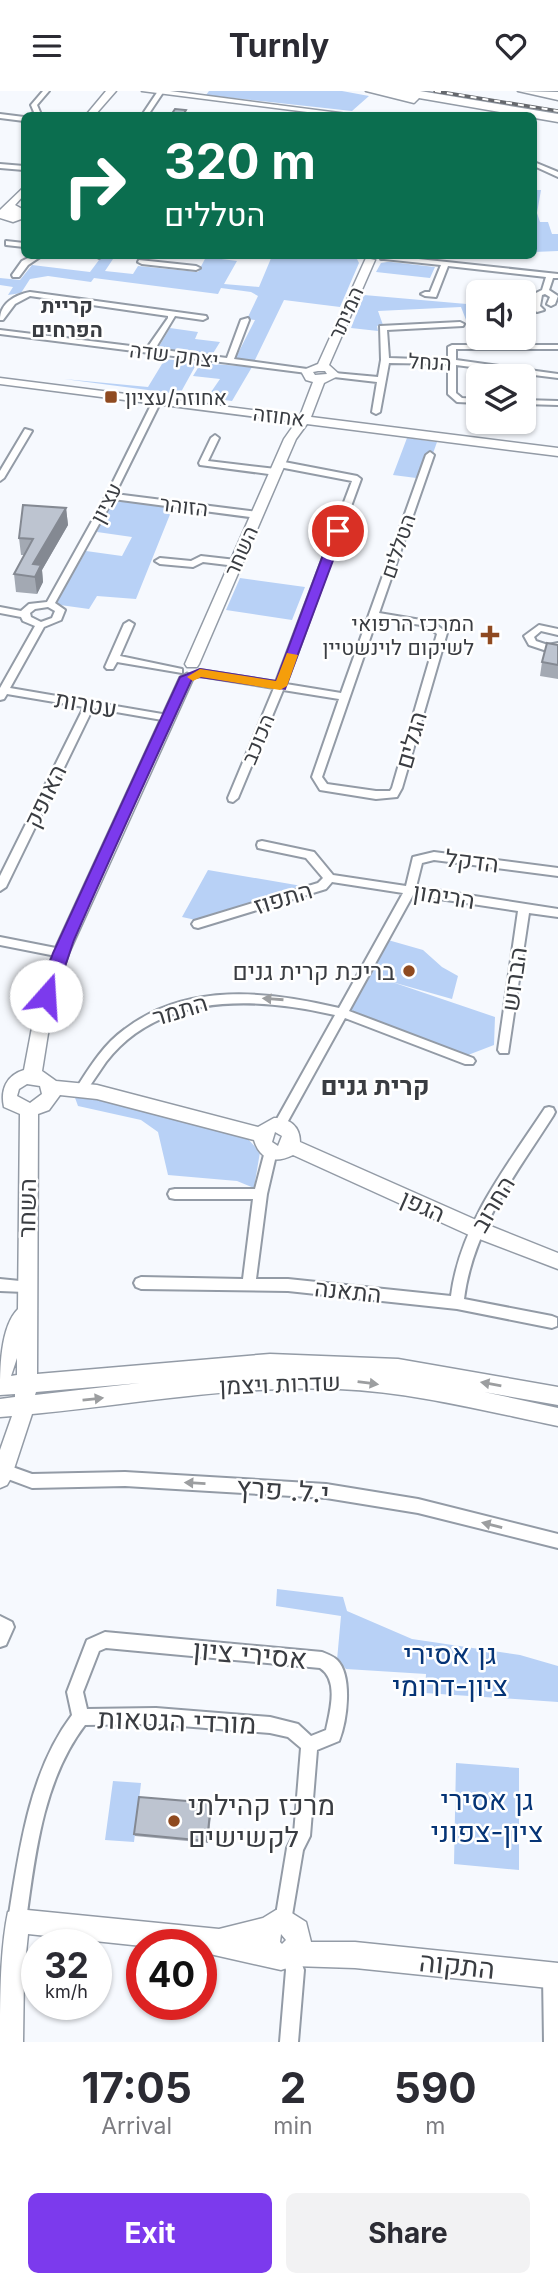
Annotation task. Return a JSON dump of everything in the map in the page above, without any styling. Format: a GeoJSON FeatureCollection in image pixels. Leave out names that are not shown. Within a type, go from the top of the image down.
{"type":"FeatureCollection","features":[{"type":"Feature","properties":{"kind":"highway"},"geometry":{"type":"LineString","coordinates":[[372,91],[480,112]]}},
{"type":"Feature","properties":{"kind":"highway"},"geometry":{"type":"LineString","coordinates":[[399,91],[523,112]]}},
{"type":"Feature","properties":{"kind":"highway"},"geometry":{"type":"LineString","coordinates":[[524,91],[558,96]]}},
{"type":"Feature","properties":{"kind":"highway"},"geometry":{"type":"LineString","coordinates":[[494,93],[558,103]]}},
{"type":"Feature","properties":{"kind":"highway"},"geometry":{"type":"LineString","coordinates":[[537,114],[558,118]]}},
{"type":"Feature","properties":{"kind":"highway"},"geometry":{"type":"LineString","coordinates":[[537,124],[558,128]]}},
{"type":"Feature","properties":{"kind":"street"},"geometry":{"type":"LineString","coordinates":[[37,112],[34,105],[46,91]]}},
{"type":"Feature","properties":{"kind":"street"},"geometry":{"type":"LineString","coordinates":[[84,112],[99,91]]}},
{"type":"Feature","properties":{"kind":"street"},"geometry":{"type":"LineString","coordinates":[[93,112],[111,91]]}},
{"type":"Feature","properties":{"kind":"street"},"geometry":{"type":"LineString","coordinates":[[147,91],[188,94],[309,112]]}},
{"type":"Feature","properties":{"kind":"street"},"geometry":{"type":"LineString","coordinates":[[176,91],[188,94]]}},
{"type":"Feature","properties":{"kind":"street"},"geometry":{"type":"LineString","coordinates":[[147,112],[161,92]]}},
{"type":"Feature","properties":{"kind":"street"},"geometry":{"type":"LineString","coordinates":[[0,116],[21,118]]}},
{"type":"Feature","properties":{"kind":"street"},"geometry":{"type":"LineString","coordinates":[[0,166],[21,168]]}},
{"type":"Feature","properties":{"kind":"street"},"geometry":{"type":"LineString","coordinates":[[537,166],[558,175]]}},
{"type":"Feature","properties":{"kind":"street"},"geometry":{"type":"LineString","coordinates":[[1,213],[21,193]]}},
{"type":"Feature","properties":{"kind":"street"},"geometry":{"type":"LineString","coordinates":[[1,213],[21,213]]}},
{"type":"Feature","properties":{"kind":"street"},"geometry":{"type":"LineString","coordinates":[[3,231],[21,214]]}},
{"type":"Feature","properties":{"kind":"street"},"geometry":{"type":"LineString","coordinates":[[9,243],[21,245]]}},
{"type":"Feature","properties":{"kind":"street"},"geometry":{"type":"LineString","coordinates":[[16,275],[25,263],[32,259]]}},
{"type":"Feature","properties":{"kind":"street"},"geometry":{"type":"LineString","coordinates":[[169,265],[173,259]]}},
{"type":"Feature","properties":{"kind":"street","name":"המיתר"},"geometry":{"type":"LineString","coordinates":[[323,366],[366,259]]}},
{"type":"Feature","properties":{"kind":"street"},"geometry":{"type":"LineString","coordinates":[[419,259],[554,276],[545,291],[538,294],[536,304],[540,310]]}},
{"type":"Feature","properties":{"kind":"street"},"geometry":{"type":"LineString","coordinates":[[425,294],[433,295],[443,261]]}},
{"type":"Feature","properties":{"kind":"street"},"geometry":{"type":"LineString","coordinates":[[142,262],[196,268]]}},
{"type":"Feature","properties":{"kind":"street"},"geometry":{"type":"LineString","coordinates":[[545,291],[554,296],[551,304]]}},
{"type":"Feature","properties":{"kind":"street"},"geometry":{"type":"LineString","coordinates":[[0,300],[41,296],[203,318]]}},
{"type":"Feature","properties":{"kind":"street"},"geometry":{"type":"LineString","coordinates":[[0,318],[15,298]]}},
{"type":"Feature","properties":{"kind":"street"},"geometry":{"type":"LineString","coordinates":[[149,352],[172,318],[169,313]]}},
{"type":"Feature","properties":{"kind":"street"},"geometry":{"type":"LineString","coordinates":[[229,362],[237,345],[236,337],[245,320]]}},
{"type":"Feature","properties":{"kind":"street"},"geometry":{"type":"LineString","coordinates":[[376,412],[385,360],[383,328],[460,324]]}},
{"type":"Feature","properties":{"kind":"street","name":"יצחק שדה"},"geometry":{"type":"LineString","coordinates":[[0,332],[229,362],[312,376]]}},
{"type":"Feature","properties":{"kind":"street"},"geometry":{"type":"LineString","coordinates":[[466,399],[453,396],[451,349],[458,345],[558,347]]}},
{"type":"Feature","properties":{"kind":"street","name":"הנחל"},"geometry":{"type":"LineString","coordinates":[[385,360],[451,362],[558,376]]}},
{"type":"Feature","properties":{"kind":"street"},"geometry":{"type":"LineString","coordinates":[[300,415],[312,376],[323,366],[332,370],[334,375]]}},
{"type":"Feature","properties":{"kind":"street","name":"אחוזה"},"geometry":{"type":"LineString","coordinates":[[0,373],[558,452]]}},
{"type":"Feature","properties":{"kind":"street"},"geometry":{"type":"LineString","coordinates":[[312,376],[334,375],[380,380]]}},
{"type":"Feature","properties":{"kind":"street","name":"אחוזה"},"geometry":{"type":"LineString","coordinates":[[0,381],[558,445]]}},
{"type":"Feature","properties":{"kind":"street","name":"עציון"},"geometry":{"type":"LineString","coordinates":[[40,625],[59,617],[60,610],[50,604],[110,496],[157,401]]}},
{"type":"Feature","properties":{"kind":"street"},"geometry":{"type":"LineString","coordinates":[[536,402],[558,403]]}},
{"type":"Feature","properties":{"kind":"street","name":"השחר"},"geometry":{"type":"LineString","coordinates":[[32,1076],[46,996],[61,953],[189,671],[300,415]]}},
{"type":"Feature","properties":{"kind":"street"},"geometry":{"type":"LineString","coordinates":[[0,478],[29,431]]}},
{"type":"Feature","properties":{"kind":"street"},"geometry":{"type":"LineString","coordinates":[[215,438],[202,464],[278,468]]}},
{"type":"Feature","properties":{"kind":"street","name":"הטללים"},"geometry":{"type":"LineString","coordinates":[[345,697],[430,455]]}},
{"type":"Feature","properties":{"kind":"street","name":"הכוכב"},"geometry":{"type":"LineString","coordinates":[[233,798],[280,686],[357,479],[278,468]]}},
{"type":"Feature","properties":{"kind":"street","name":"הזוהר"},"geometry":{"type":"LineString","coordinates":[[110,496],[257,515]]}},
{"type":"Feature","properties":{"kind":"street"},"geometry":{"type":"LineString","coordinates":[[160,561],[193,564],[201,559],[236,563]]}},
{"type":"Feature","properties":{"kind":"street"},"geometry":{"type":"LineString","coordinates":[[25,615],[32,606],[50,604]]}},
{"type":"Feature","properties":{"kind":"street"},"geometry":{"type":"LineString","coordinates":[[0,610],[25,615],[29,622],[40,625],[2,694]]}},
{"type":"Feature","properties":{"kind":"street","name":"הגלים"},"geometry":{"type":"LineString","coordinates":[[345,697],[317,777],[319,782],[324,787],[376,795],[393,794],[442,633],[430,624],[374,615]]}},
{"type":"Feature","properties":{"kind":"street"},"geometry":{"type":"LineString","coordinates":[[129,624],[112,663],[189,671],[345,697]]}},
{"type":"Feature","properties":{"kind":"street"},"geometry":{"type":"LineString","coordinates":[[558,632],[539,628],[529,636],[536,646],[558,646]]}},
{"type":"Feature","properties":{"kind":"street"},"geometry":{"type":"LineString","coordinates":[[0,672],[13,674]]}},
{"type":"Feature","properties":{"kind":"street","name":"עטרות"},"geometry":{"type":"LineString","coordinates":[[2,694],[168,718]]}},
{"type":"Feature","properties":{"kind":"street","name":"האופק"},"geometry":{"type":"LineString","coordinates":[[0,887],[90,705]]}},
{"type":"Feature","properties":{"kind":"street","name":"התפוז"},"geometry":{"type":"LineString","coordinates":[[198,924],[322,887],[330,879],[310,855],[262,845]]}},
{"type":"Feature","properties":{"kind":"street","name":"הדקל"},"geometry":{"type":"LineString","coordinates":[[410,891],[417,860],[422,857],[434,856],[558,872]]}},
{"type":"Feature","properties":{"kind":"street","name":"הרימון"},"geometry":{"type":"LineString","coordinates":[[330,879],[558,913]]}},
{"type":"Feature","properties":{"kind":"street"},"geometry":{"type":"LineString","coordinates":[[278,1126],[410,891]]}},
{"type":"Feature","properties":{"kind":"street","name":"הברוש"},"geometry":{"type":"LineString","coordinates":[[504,1050],[524,908]]}},
{"type":"Feature","properties":{"kind":"street"},"geometry":{"type":"LineString","coordinates":[[0,941],[61,953]]}},
{"type":"Feature","properties":{"kind":"street","name":"התמר"},"geometry":{"type":"LineString","coordinates":[[81,1090],[109,1048],[148,1018],[179,1006],[218,999],[252,997],[287,1000],[340,1012],[469,1061]]}},
{"type":"Feature","properties":{"kind":"street"},"geometry":{"type":"LineString","coordinates":[[51,1087],[48,1101],[29,1110],[10,1102],[4,1089],[17,1080],[32,1076],[43,1078],[51,1087],[81,1090],[266,1143],[282,1151],[290,1146],[292,1133],[278,1126],[268,1128],[266,1143],[249,1283]]}},
{"type":"Feature","properties":{"kind":"street","name":"השחר"},"geometry":{"type":"LineString","coordinates":[[2,1475],[25,1406],[27,1384],[25,1296],[29,1110]]}},
{"type":"Feature","properties":{"kind":"street","name":"החרוב"},"geometry":{"type":"LineString","coordinates":[[457,1303],[461,1269],[476,1229],[549,1112]]}},
{"type":"Feature","properties":{"kind":"street","name":"הגפן"},"geometry":{"type":"LineString","coordinates":[[290,1146],[476,1229],[558,1261]]}},
{"type":"Feature","properties":{"kind":"street"},"geometry":{"type":"LineString","coordinates":[[174,1194],[260,1194]]}},
{"type":"Feature","properties":{"kind":"street","name":"התאנה"},"geometry":{"type":"LineString","coordinates":[[141,1283],[249,1283],[457,1303],[552,1322]]}},
{"type":"Feature","properties":{"kind":"street"},"geometry":{"type":"LineString","coordinates":[[0,1285],[25,1296]]}},
{"type":"Feature","properties":{"kind":"street","name":"השחר"},"geometry":{"type":"LineString","coordinates":[[0,1378],[25,1296]]}},
{"type":"Feature","properties":{"kind":"street","name":"שדרות ויצמן"},"geometry":{"type":"LineString","coordinates":[[0,1387],[227,1364],[353,1364],[441,1374],[558,1396]]}},
{"type":"Feature","properties":{"kind":"street","name":"שדרות ויצמן"},"geometry":{"type":"LineString","coordinates":[[0,1408],[275,1379],[341,1380],[422,1391],[558,1417]]}},
{"type":"Feature","properties":{"kind":"street","name":"י.ל. פרץ"},"geometry":{"type":"LineString","coordinates":[[2,1475],[32,1481],[125,1479],[326,1491],[418,1506],[558,1541]]}},
{"type":"Feature","properties":{"kind":"street"},"geometry":{"type":"LineString","coordinates":[[0,1624],[6,1627],[0,1639]]}},
{"type":"Feature","properties":{"kind":"street","name":"אסירי ציון"},"geometry":{"type":"LineString","coordinates":[[81,1717],[75,1692],[93,1646],[105,1640],[322,1660],[333,1666],[338,1674],[335,1728],[333,1735],[309,1745]]}},
{"type":"Feature","properties":{"kind":"street","name":"מורדי הגטאות"},"geometry":{"type":"LineString","coordinates":[[10,2042],[11,1973],[17,1921],[34,1828],[60,1745],[81,1717],[156,1716],[270,1725],[292,1730],[309,1745]]}},
{"type":"Feature","properties":{"kind":"street"},"geometry":{"type":"LineString","coordinates":[[289,2042],[295,1970],[285,1941],[295,1848],[302,1836],[309,1745]]}},
{"type":"Feature","properties":{"kind":"street","name":"התקוה"},"geometry":{"type":"LineString","coordinates":[[17,1921],[219,1941],[285,1941],[355,1955],[555,1976]]}},
{"type":"Feature","properties":{"kind":"street"},"geometry":{"type":"LineString","coordinates":[[553,2042],[555,1976]]}},
{"type":"Feature","properties":{"kind":"green space"},"geometry":{"type":"Polygon","coordinates":[[[209,91],[342,91],[369,96],[352,111],[206,95],[209,91]]]}},
{"type":"Feature","properties":{"kind":"green space"},"geometry":{"type":"Polygon","coordinates":[[[537,190],[541,190],[537,213],[537,190]]]}},
{"type":"Feature","properties":{"kind":"green space"},"geometry":{"type":"Polygon","coordinates":[[[537,213],[540,222],[548,222],[552,234],[558,234],[558,251],[537,252],[537,213]]]}},
{"type":"Feature","properties":{"kind":"green space"},"geometry":{"type":"Polygon","coordinates":[[[100,259],[113,259],[105,271],[133,274],[138,266],[198,272],[205,259],[222,259],[237,261],[224,284],[259,287],[271,259],[357,259],[359,263],[340,307],[284,300],[254,362],[235,359],[255,320],[247,319],[258,296],[251,292],[221,288],[218,294],[94,278],[91,282],[48,276],[30,279],[21,293],[8,295],[13,287],[0,285],[0,278],[20,280],[32,265],[90,272],[100,259]]]}},
{"type":"Feature","properties":{"kind":"green space"},"geometry":{"type":"Polygon","coordinates":[[[381,263],[435,267],[430,278],[376,272],[381,263]]]}},
{"type":"Feature","properties":{"kind":"green space"},"geometry":{"type":"Polygon","coordinates":[[[364,295],[466,304],[466,320],[461,307],[378,311],[383,325],[377,326],[378,331],[351,328],[364,295]]]}},
{"type":"Feature","properties":{"kind":"green space"},"geometry":{"type":"Polygon","coordinates":[[[170,328],[198,332],[195,339],[220,342],[212,355],[158,348],[170,328]]]}},
{"type":"Feature","properties":{"kind":"green space"},"geometry":{"type":"Polygon","coordinates":[[[165,359],[197,363],[181,392],[209,395],[220,379],[193,376],[201,363],[252,367],[232,401],[64,379],[148,387],[165,359]]]}},
{"type":"Feature","properties":{"kind":"green space"},"geometry":{"type":"Polygon","coordinates":[[[407,438],[437,442],[424,479],[393,475],[407,438]]]}},
{"type":"Feature","properties":{"kind":"green space"},"geometry":{"type":"Polygon","coordinates":[[[112,498],[173,507],[136,599],[97,596],[89,609],[60,605],[57,602],[86,551],[122,556],[132,537],[97,532],[112,498]]]}},
{"type":"Feature","properties":{"kind":"green space"},"geometry":{"type":"Polygon","coordinates":[[[240,578],[305,587],[292,620],[226,610],[240,578]]]}},
{"type":"Feature","properties":{"kind":"green space"},"geometry":{"type":"Polygon","coordinates":[[[208,870],[302,886],[196,920],[182,917],[208,870]]]}},
{"type":"Feature","properties":{"kind":"green space"},"geometry":{"type":"Polygon","coordinates":[[[388,940],[423,950],[442,967],[458,976],[452,999],[392,982],[495,1017],[494,1045],[468,1055],[347,1009],[388,940]]]}},
{"type":"Feature","properties":{"kind":"green space"},"geometry":{"type":"Polygon","coordinates":[[[74,1095],[148,1110],[247,1138],[260,1152],[254,1188],[237,1181],[168,1175],[158,1132],[141,1120],[78,1106],[74,1095]]]}},
{"type":"Feature","properties":{"kind":"green space","name":"גן אסירי ציון-דרומי"},"geometry":{"type":"Polygon","coordinates":[[[277,1589],[343,1597],[347,1611],[412,1639],[520,1655],[558,1666],[558,1702],[425,1693],[426,1674],[346,1669],[337,1660],[341,1616],[276,1606],[277,1589]]]}},
{"type":"Feature","properties":{"kind":"green space","name":"גן אסירי ציון-צפוני"},"geometry":{"type":"Polygon","coordinates":[[[456,1763],[519,1768],[519,1870],[454,1864],[456,1763]]]}},
{"type":"Feature","properties":{"kind":"green space"},"geometry":{"type":"Polygon","coordinates":[[[113,1781],[141,1783],[134,1842],[105,1840],[113,1781]]]}},
{"type":"Feature","properties":{"kind":"building"},"geometry":{"type":"Polygon","coordinates":[[[23,505],[66,508],[33,564],[41,565],[35,577],[14,574],[33,539],[19,538],[23,505]]]}},
{"type":"Feature","properties":{"kind":"building"},"geometry":{"type":"Polygon","coordinates":[[[547,643],[558,645],[558,665],[542,662],[547,643]]]}},
{"type":"Feature","properties":{"kind":"building","name":"מרכז קהילתי לקשישים"},"geometry":{"type":"Polygon","coordinates":[[[139,1797],[211,1803],[207,1841],[134,1834],[139,1797]]]}},
{"type":"Feature","properties":{"kind":"railway"},"geometry":{"type":"LineString","coordinates":[[435,91],[558,111]]}},
{"type":"Feature","properties":{"kind":"slow traffic"},"geometry":{"type":"LineString","coordinates":[[193,677],[200,673],[280,686],[292,655]]}},
{"type":"Feature","properties":{"kind":"place","name":"אחוזה/עציון"},"geometry":{"type":"Point","coordinates":[111,397]}},
{"type":"Feature","properties":{"kind":"place","name":"המרכז הרפואי לשיקום לוינשטיין"},"geometry":{"type":"Point","coordinates":[490,635]}},
{"type":"Feature","properties":{"kind":"place","name":"בריכת קרית גנים"},"geometry":{"type":"Point","coordinates":[409,971]}},
{"type":"Feature","properties":{"kind":"place","name":"מרכז קהילתי לקשישים"},"geometry":{"type":"Point","coordinates":[174,1821]}},
{"type":"Feature","properties":{"kind":"district","name":"קריית הפרחים"},"geometry":{"type":"Point","coordinates":[67,317]}},
{"type":"Feature","properties":{"kind":"district","name":"קרית גנים"},"geometry":{"type":"Point","coordinates":[375,1085]}},
{"type":"Feature","properties":{"kind":"route"},"geometry":{"type":"LineString","coordinates":[[46,996],[61,953],[105,853],[187,677],[200,673],[280,686],[338,531]]}}]}
